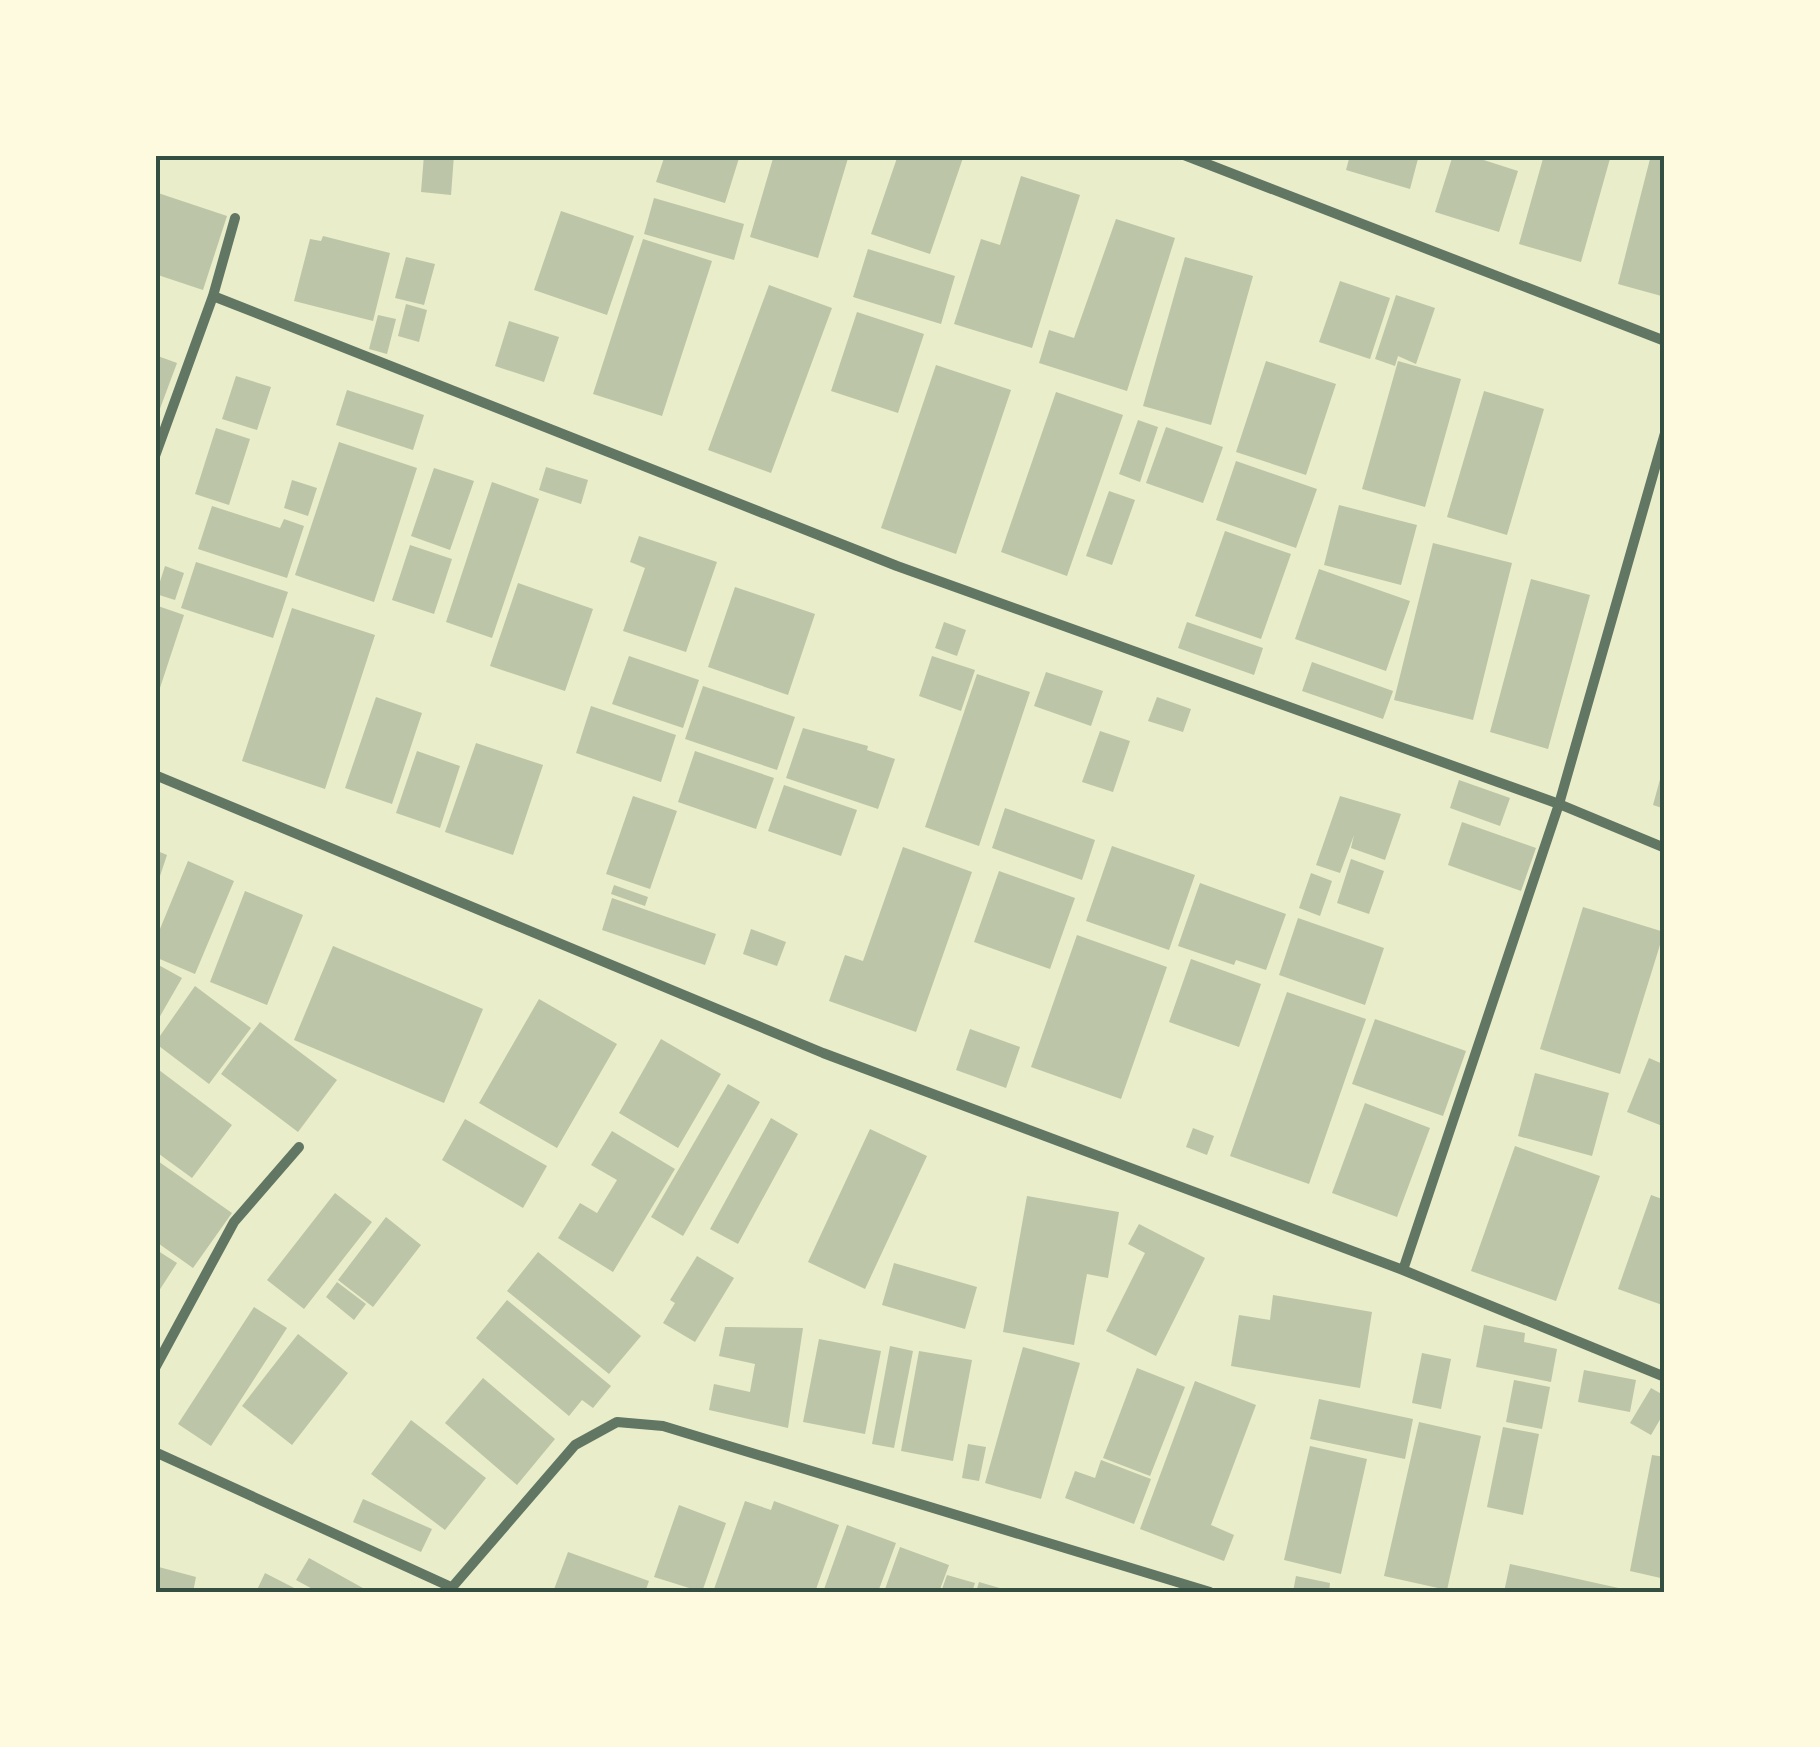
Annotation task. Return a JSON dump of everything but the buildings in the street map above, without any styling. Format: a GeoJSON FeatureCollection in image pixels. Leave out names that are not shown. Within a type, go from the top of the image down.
{"type":"FeatureCollection","features":[{"type":"Feature","properties":{"kind":"street"},"geometry":{"type":"LineString","coordinates":[[1184,155],[1665,341]]}},
{"type":"Feature","properties":{"kind":"street"},"geometry":{"type":"LineString","coordinates":[[155,456],[214,296],[235,218]]}},
{"type":"Feature","properties":{"kind":"street"},"geometry":{"type":"LineString","coordinates":[[214,296],[897,566],[1559,804],[1665,848]]}},
{"type":"Feature","properties":{"kind":"street"},"geometry":{"type":"LineString","coordinates":[[1403,1270],[1559,804],[1665,434]]}},
{"type":"Feature","properties":{"kind":"street"},"geometry":{"type":"LineString","coordinates":[[155,775],[823,1053],[1403,1270],[1665,1376]]}},
{"type":"Feature","properties":{"kind":"street"},"geometry":{"type":"LineString","coordinates":[[155,1368],[234,1222],[299,1147]]}},
{"type":"Feature","properties":{"kind":"street"},"geometry":{"type":"LineString","coordinates":[[155,1452],[449,1589],[575,1444],[617,1422],[664,1426],[1210,1592]]}}]}
